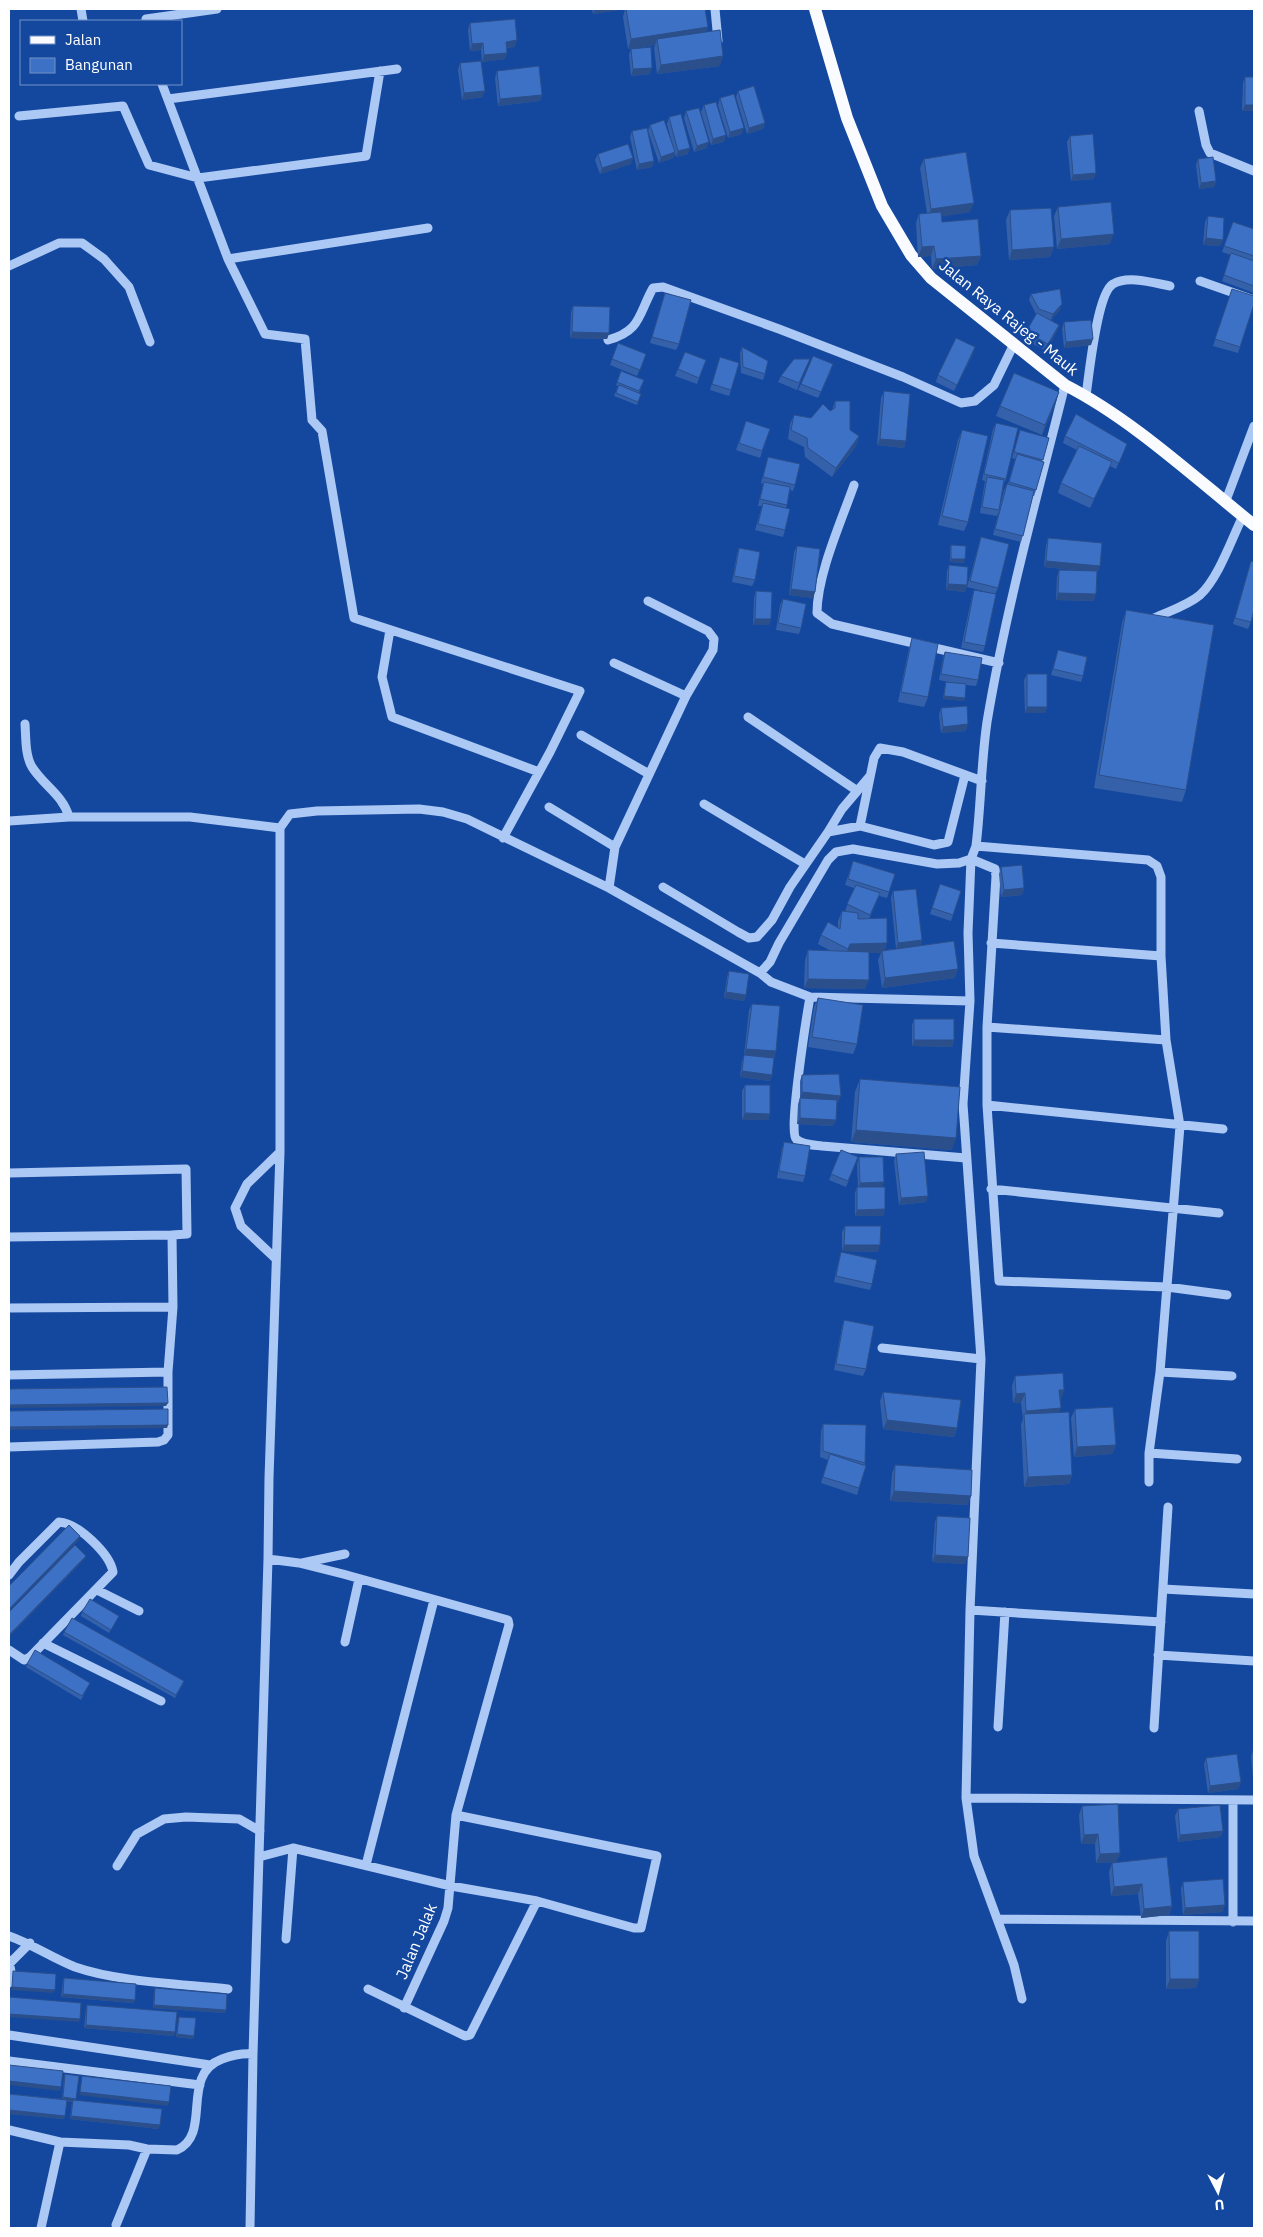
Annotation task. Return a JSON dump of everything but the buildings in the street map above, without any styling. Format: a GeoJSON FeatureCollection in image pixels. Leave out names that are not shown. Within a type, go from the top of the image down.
{"type":"FeatureCollection","features":[{"type":"Feature","properties":{"kind":"main road","name":"Jalan Raya Rajeg - Mauk"},"geometry":{"type":"LineString","coordinates":[[814,9],[847,118],[882,206],[896,233],[911,255],[931,278],[1065,385],[1086,396],[1144,437],[1254,525]]}},
{"type":"Feature","properties":{"kind":"street"},"geometry":{"type":"LineString","coordinates":[[147,9],[145,20],[217,9]]}},
{"type":"Feature","properties":{"kind":"street"},"geometry":{"type":"LineString","coordinates":[[715,9],[719,47]]}},
{"type":"Feature","properties":{"kind":"street"},"geometry":{"type":"LineString","coordinates":[[168,99],[396,69]]}},
{"type":"Feature","properties":{"kind":"street"},"geometry":{"type":"LineString","coordinates":[[19,116],[123,106],[149,166],[198,178],[366,156],[380,71]]}},
{"type":"Feature","properties":{"kind":"street"},"geometry":{"type":"LineString","coordinates":[[162,85],[228,259],[265,334],[305,339],[312,420],[322,431],[354,618],[580,691],[503,838]]}},
{"type":"Feature","properties":{"kind":"street"},"geometry":{"type":"LineString","coordinates":[[1199,111],[1206,145],[1210,152],[1217,157],[1254,171]]}},
{"type":"Feature","properties":{"kind":"street"},"geometry":{"type":"LineString","coordinates":[[228,259],[428,228]]}},
{"type":"Feature","properties":{"kind":"street"},"geometry":{"type":"LineString","coordinates":[[9,266],[59,244],[82,243],[104,259],[129,287],[150,342]]}},
{"type":"Feature","properties":{"kind":"street"},"geometry":{"type":"LineString","coordinates":[[1086,396],[1098,322],[1103,297],[1107,289],[1113,284],[1124,280],[1170,286]]}},
{"type":"Feature","properties":{"kind":"street"},"geometry":{"type":"LineString","coordinates":[[1200,281],[1254,300]]}},
{"type":"Feature","properties":{"kind":"street"},"geometry":{"type":"LineString","coordinates":[[608,340],[621,336],[633,328],[654,288],[662,287],[779,329],[962,403],[975,401],[994,385],[1014,344]]}},
{"type":"Feature","properties":{"kind":"street"},"geometry":{"type":"LineString","coordinates":[[1022,1999],[1014,1965],[999,1919],[974,1856],[966,1798],[970,1610],[981,1358],[963,1104],[970,1001],[968,933],[971,859],[976,846],[987,723],[1020,557],[1065,385]]}},
{"type":"Feature","properties":{"kind":"street"},"geometry":{"type":"LineString","coordinates":[[1225,503],[1254,426]]}},
{"type":"Feature","properties":{"kind":"street"},"geometry":{"type":"LineString","coordinates":[[854,485],[824,573],[817,602],[817,613],[832,624],[998,663]]}},
{"type":"Feature","properties":{"kind":"street"},"geometry":{"type":"LineString","coordinates":[[1154,618],[1186,604],[1200,595],[1212,580],[1243,516]]}},
{"type":"Feature","properties":{"kind":"street"},"geometry":{"type":"LineString","coordinates":[[609,888],[615,847],[686,696],[713,650],[714,639],[708,631],[648,600]]}},
{"type":"Feature","properties":{"kind":"street"},"geometry":{"type":"LineString","coordinates":[[390,630],[382,677],[392,717],[539,772]]}},
{"type":"Feature","properties":{"kind":"street"},"geometry":{"type":"LineString","coordinates":[[614,663],[686,696]]}},
{"type":"Feature","properties":{"kind":"street"},"geometry":{"type":"LineString","coordinates":[[748,717],[856,790]]}},
{"type":"Feature","properties":{"kind":"street"},"geometry":{"type":"LineString","coordinates":[[25,724],[28,759],[31,766],[63,801],[69,817]]}},
{"type":"Feature","properties":{"kind":"street"},"geometry":{"type":"LineString","coordinates":[[581,735],[649,774]]}},
{"type":"Feature","properties":{"kind":"street"},"geometry":{"type":"LineString","coordinates":[[860,826],[870,776],[877,752],[882,747],[903,752],[982,781]]}},
{"type":"Feature","properties":{"kind":"street"},"geometry":{"type":"LineString","coordinates":[[828,832],[860,826],[934,845],[948,842],[965,775]]}},
{"type":"Feature","properties":{"kind":"street"},"geometry":{"type":"LineString","coordinates":[[663,887],[749,938],[757,938],[772,920],[805,864],[856,790],[870,776]]}},
{"type":"Feature","properties":{"kind":"street"},"geometry":{"type":"LineString","coordinates":[[704,804],[805,864]]}},
{"type":"Feature","properties":{"kind":"street"},"geometry":{"type":"LineString","coordinates":[[549,807],[615,847]]}},
{"type":"Feature","properties":{"kind":"street"},"geometry":{"type":"LineString","coordinates":[[250,2228],[275,1258],[280,1152],[280,828],[290,814],[317,811],[388,808],[442,812],[466,819],[609,888],[760,973],[771,982],[810,997],[970,1001]]}},
{"type":"Feature","properties":{"kind":"street"},"geometry":{"type":"LineString","coordinates":[[9,821],[69,817],[190,817],[280,828]]}},
{"type":"Feature","properties":{"kind":"street"},"geometry":{"type":"LineString","coordinates":[[976,846],[1140,858],[1153,863],[1161,877],[1161,956],[1166,1040],[1180,1126],[1160,1372],[1149,1453],[1149,1482]]}},
{"type":"Feature","properties":{"kind":"street"},"geometry":{"type":"LineString","coordinates":[[760,973],[770,962],[778,943],[828,860],[836,852],[854,849],[937,864],[959,863],[971,859],[995,869],[996,894],[987,1027],[987,1105],[991,1189],[999,1281],[1167,1287],[1227,1295]]}},
{"type":"Feature","properties":{"kind":"street"},"geometry":{"type":"LineString","coordinates":[[992,943],[1161,956]]}},
{"type":"Feature","properties":{"kind":"street"},"geometry":{"type":"LineString","coordinates":[[810,997],[795,1108],[793,1135],[796,1140],[805,1144],[822,1146],[966,1158]]}},
{"type":"Feature","properties":{"kind":"street"},"geometry":{"type":"LineString","coordinates":[[987,1027],[1166,1040]]}},
{"type":"Feature","properties":{"kind":"street"},"geometry":{"type":"LineString","coordinates":[[987,1105],[1223,1129]]}},
{"type":"Feature","properties":{"kind":"street"},"geometry":{"type":"LineString","coordinates":[[275,1258],[241,1226],[235,1208],[247,1184],[280,1152]]}},
{"type":"Feature","properties":{"kind":"street"},"geometry":{"type":"LineString","coordinates":[[9,1173],[186,1169],[188,1234],[9,1237]]}},
{"type":"Feature","properties":{"kind":"street"},"geometry":{"type":"LineString","coordinates":[[991,1189],[1220,1212]]}},
{"type":"Feature","properties":{"kind":"street"},"geometry":{"type":"LineString","coordinates":[[9,1447],[164,1440],[168,1435],[168,1372],[173,1308],[172,1235]]}},
{"type":"Feature","properties":{"kind":"street"},"geometry":{"type":"LineString","coordinates":[[9,1308],[173,1308]]}},
{"type":"Feature","properties":{"kind":"street"},"geometry":{"type":"LineString","coordinates":[[882,1348],[981,1358]]}},
{"type":"Feature","properties":{"kind":"street"},"geometry":{"type":"LineString","coordinates":[[9,1375],[168,1372]]}},
{"type":"Feature","properties":{"kind":"street"},"geometry":{"type":"LineString","coordinates":[[1160,1372],[1232,1376]]}},
{"type":"Feature","properties":{"kind":"street"},"geometry":{"type":"LineString","coordinates":[[1149,1453],[1236,1459]]}},
{"type":"Feature","properties":{"kind":"street"},"geometry":{"type":"LineString","coordinates":[[1154,1728],[1168,1508]]}},
{"type":"Feature","properties":{"kind":"street"},"geometry":{"type":"LineString","coordinates":[[9,1575],[19,1562],[59,1522],[66,1523],[89,1538],[112,1562],[113,1572],[97,1590],[24,1660],[9,1650]]}},
{"type":"Feature","properties":{"kind":"street"},"geometry":{"type":"LineString","coordinates":[[268,1559],[300,1563],[345,1554]]}},
{"type":"Feature","properties":{"kind":"street","name":"Jalan Jalak"},"geometry":{"type":"LineString","coordinates":[[300,1563],[508,1620],[509,1625],[456,1815],[451,1886],[444,1921],[404,2008]]}},
{"type":"Feature","properties":{"kind":"street"},"geometry":{"type":"LineString","coordinates":[[345,1642],[359,1579]]}},
{"type":"Feature","properties":{"kind":"street"},"geometry":{"type":"LineString","coordinates":[[1163,1589],[1254,1594]]}},
{"type":"Feature","properties":{"kind":"street"},"geometry":{"type":"LineString","coordinates":[[97,1590],[139,1611]]}},
{"type":"Feature","properties":{"kind":"street"},"geometry":{"type":"LineString","coordinates":[[366,1865],[434,1600]]}},
{"type":"Feature","properties":{"kind":"street"},"geometry":{"type":"LineString","coordinates":[[970,1610],[1160,1622]]}},
{"type":"Feature","properties":{"kind":"street"},"geometry":{"type":"LineString","coordinates":[[998,1726],[1005,1612]]}},
{"type":"Feature","properties":{"kind":"street"},"geometry":{"type":"LineString","coordinates":[[43,1643],[161,1701]]}},
{"type":"Feature","properties":{"kind":"street"},"geometry":{"type":"LineString","coordinates":[[1158,1655],[1254,1661]]}},
{"type":"Feature","properties":{"kind":"street"},"geometry":{"type":"LineString","coordinates":[[966,1798],[1254,1800]]}},
{"type":"Feature","properties":{"kind":"street"},"geometry":{"type":"LineString","coordinates":[[1233,1922],[1234,1800]]}},
{"type":"Feature","properties":{"kind":"street"},"geometry":{"type":"LineString","coordinates":[[259,1857],[293,1848],[451,1886],[537,1901],[634,1928],[641,1928],[658,1859],[656,1856],[456,1815]]}},
{"type":"Feature","properties":{"kind":"street"},"geometry":{"type":"LineString","coordinates":[[117,1866],[137,1834],[164,1820],[186,1818],[239,1819],[260,1831]]}},
{"type":"Feature","properties":{"kind":"street"},"geometry":{"type":"LineString","coordinates":[[286,1938],[293,1848]]}},
{"type":"Feature","properties":{"kind":"street"},"geometry":{"type":"LineString","coordinates":[[368,1989],[465,2036],[470,2035],[537,1901]]}},
{"type":"Feature","properties":{"kind":"street"},"geometry":{"type":"LineString","coordinates":[[999,1919],[1254,1921]]}},
{"type":"Feature","properties":{"kind":"street"},"geometry":{"type":"LineString","coordinates":[[9,1936],[30,1943],[75,1967],[149,1980],[228,1989]]}},
{"type":"Feature","properties":{"kind":"street"},"geometry":{"type":"LineString","coordinates":[[9,1983],[10,1962],[30,1943]]}},
{"type":"Feature","properties":{"kind":"street"},"geometry":{"type":"LineString","coordinates":[[9,2035],[210,2065]]}},
{"type":"Feature","properties":{"kind":"street"},"geometry":{"type":"LineString","coordinates":[[9,2130],[60,2142],[129,2145],[147,2149],[177,2150],[186,2144],[194,2126],[202,2074],[210,2065],[235,2054],[253,2054]]}},
{"type":"Feature","properties":{"kind":"street"},"geometry":{"type":"LineString","coordinates":[[9,2061],[200,2085]]}},
{"type":"Feature","properties":{"kind":"street"},"geometry":{"type":"LineString","coordinates":[[41,2228],[60,2142]]}},
{"type":"Feature","properties":{"kind":"street"},"geometry":{"type":"LineString","coordinates":[[116,2225],[147,2149]]}}]}
